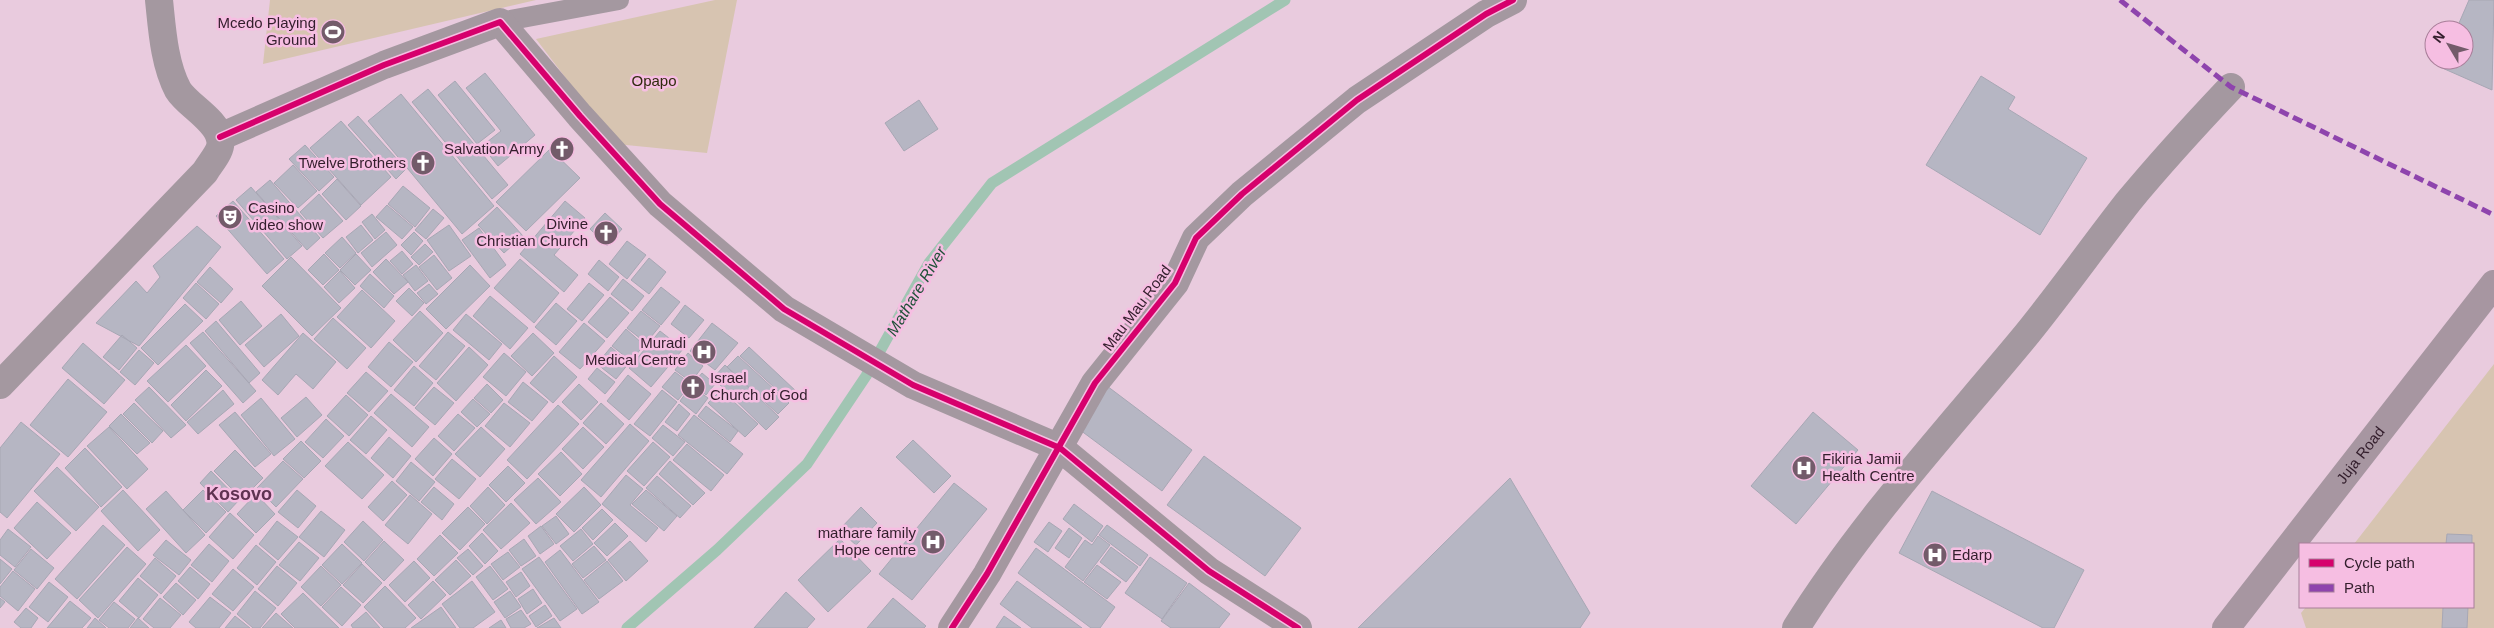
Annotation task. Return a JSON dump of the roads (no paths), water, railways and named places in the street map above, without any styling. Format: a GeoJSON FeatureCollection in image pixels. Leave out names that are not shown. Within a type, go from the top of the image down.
{"type":"FeatureCollection","features":[{"type":"Feature","properties":{"kind":"main road","name":"Juja Road"},"geometry":{"type":"LineString","coordinates":[[2226,628],[2494,284]]}},
{"type":"Feature","properties":{"kind":"street"},"geometry":{"type":"LineString","coordinates":[[0,385],[204,172],[221,147],[220,137],[178,89],[170,66],[162,30],[159,0]]}},
{"type":"Feature","properties":{"kind":"street","name":"Mau Mau Road"},"geometry":{"type":"LineString","coordinates":[[952,628],[1060,448],[1095,383],[1175,283],[1196,238],[1242,194],[1357,100],[1486,14],[1513,0]]}},
{"type":"Feature","properties":{"kind":"street"},"geometry":{"type":"LineString","coordinates":[[220,137],[384,65],[500,22],[580,116],[660,204],[784,309],[913,385],[1060,448],[1210,571],[1291,626]]}},
{"type":"Feature","properties":{"kind":"street"},"geometry":{"type":"LineString","coordinates":[[1796,628],[1829,579],[1919,460],[2052,304],[2128,203],[2167,156],[2231,87]]}},
{"type":"Feature","properties":{"kind":"lane"},"geometry":{"type":"LineString","coordinates":[[500,22],[619,0]]}},
{"type":"Feature","properties":{"kind":"waterway","name":"Mathare River"},"geometry":{"type":"LineString","coordinates":[[627,628],[717,550],[807,464],[866,376],[929,263],[992,183],[1285,0]]}},
{"type":"Feature","properties":{"kind":"place","name":"Mcedo Playing Ground"},"geometry":{"type":"Point","coordinates":[333,32]}},
{"type":"Feature","properties":{"kind":"place","name":"Salvation Army"},"geometry":{"type":"Point","coordinates":[562,149]}},
{"type":"Feature","properties":{"kind":"place","name":"Twelve Brothers"},"geometry":{"type":"Point","coordinates":[423,163]}},
{"type":"Feature","properties":{"kind":"place","name":"Casino video show"},"geometry":{"type":"Point","coordinates":[230,217]}},
{"type":"Feature","properties":{"kind":"place","name":"Divine Christian Church"},"geometry":{"type":"Point","coordinates":[606,233]}},
{"type":"Feature","properties":{"kind":"place","name":"Muradi Medical Centre"},"geometry":{"type":"Point","coordinates":[704,352]}},
{"type":"Feature","properties":{"kind":"place","name":"Israel Church of God"},"geometry":{"type":"Point","coordinates":[693,387]}},
{"type":"Feature","properties":{"kind":"place","name":"Fikiria Jamii Health Centre"},"geometry":{"type":"Point","coordinates":[1804,468]}},
{"type":"Feature","properties":{"kind":"place","name":"mathare family Hope centre"},"geometry":{"type":"Point","coordinates":[933,542]}},
{"type":"Feature","properties":{"kind":"place","name":"Edarp"},"geometry":{"type":"Point","coordinates":[1935,555]}},
{"type":"Feature","properties":{"kind":"district","name":"Kosovo"},"geometry":{"type":"Point","coordinates":[239,494]}},
{"type":"Feature","properties":{"kind":"park label","name":"Opapo"},"geometry":{"type":"Point","coordinates":[654,81]}}]}
